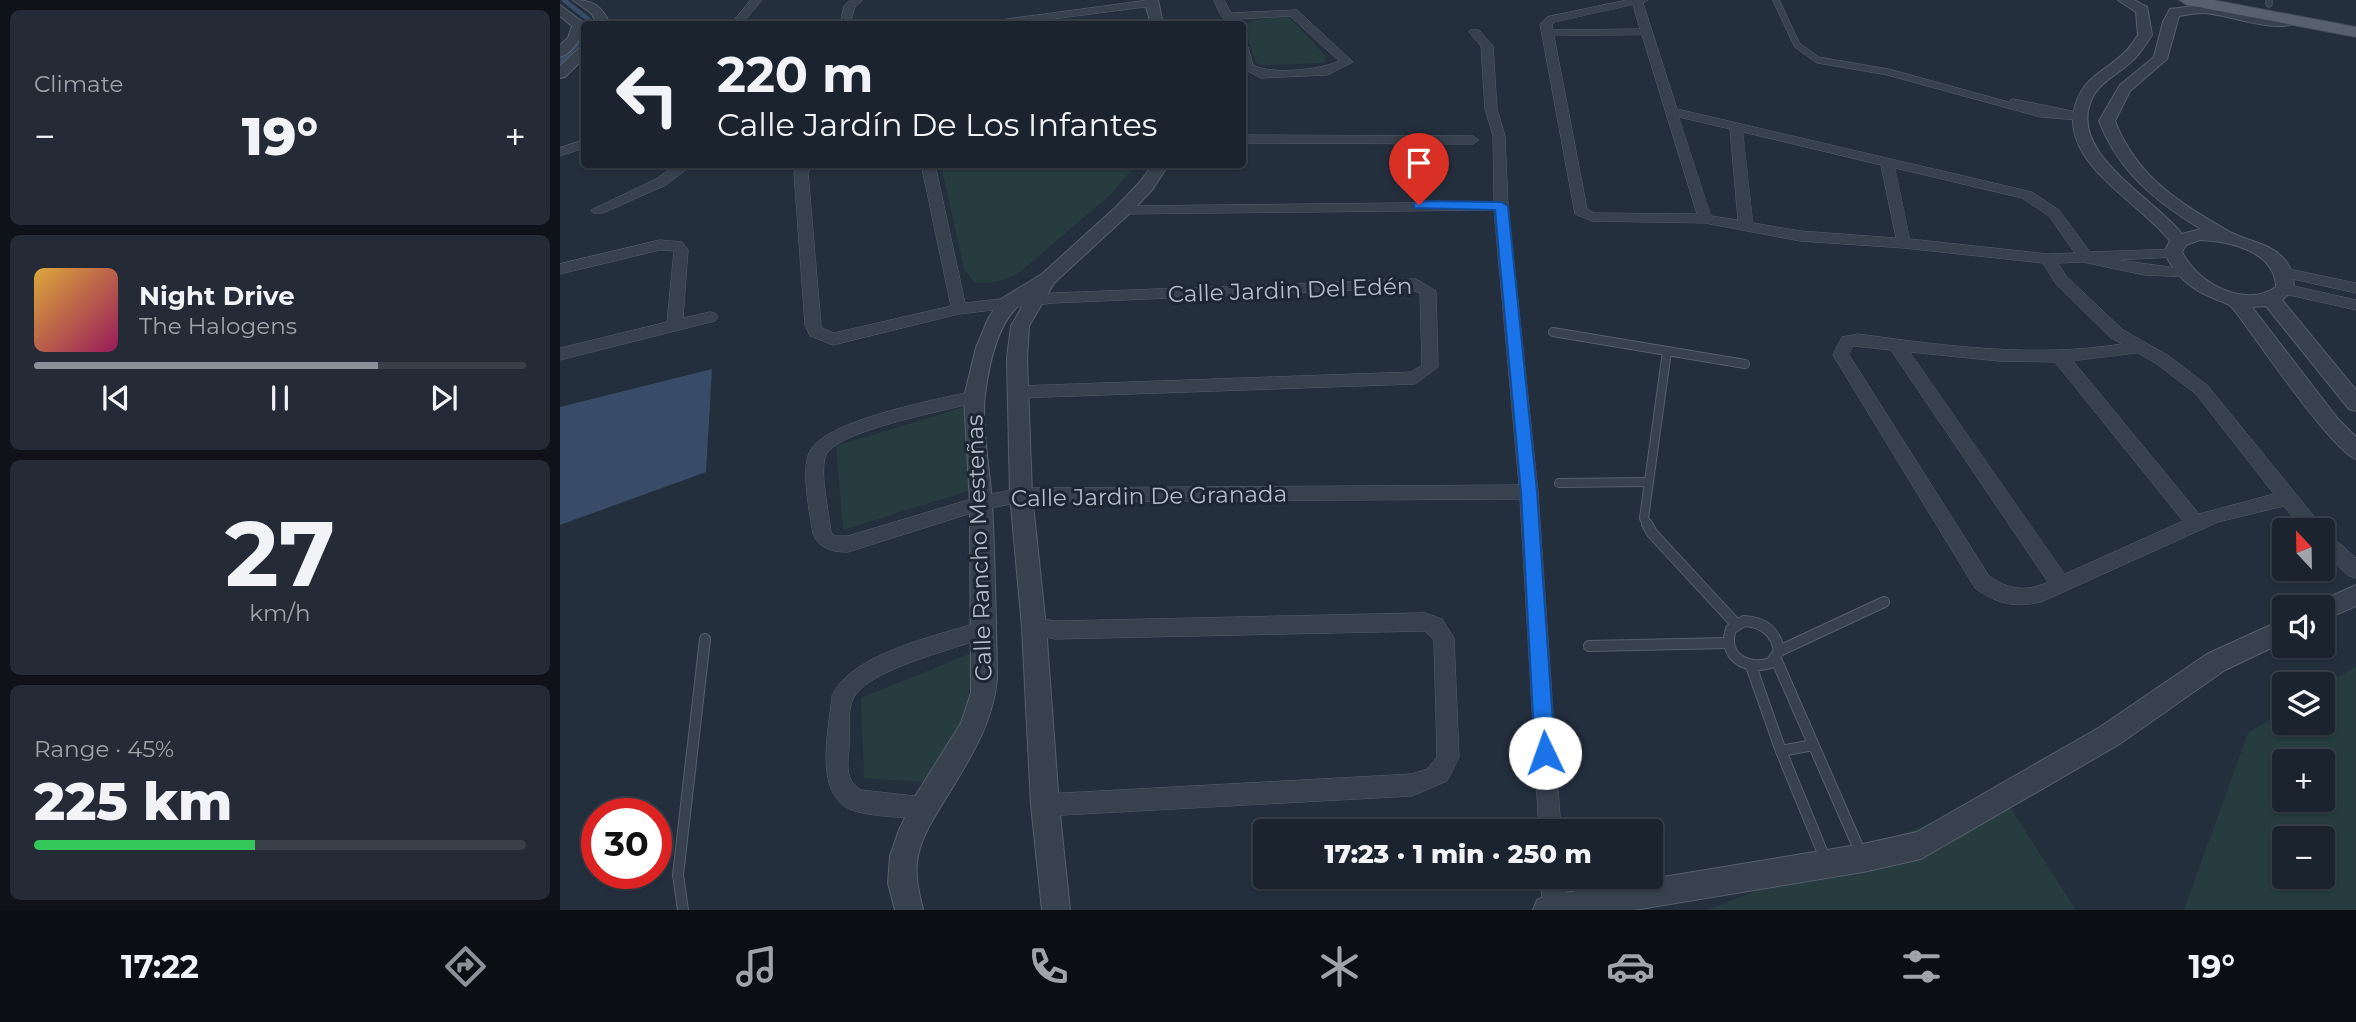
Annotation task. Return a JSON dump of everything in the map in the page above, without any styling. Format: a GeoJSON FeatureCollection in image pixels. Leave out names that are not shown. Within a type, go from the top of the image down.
{"type":"FeatureCollection","features":[{"type":"Feature","properties":{"kind":"main road"},"geometry":{"type":"LineString","coordinates":[[2187,0],[2356,32]]}},
{"type":"Feature","properties":{"kind":"main road"},"geometry":{"type":"LineString","coordinates":[[2248,0],[2356,20]]}},
{"type":"Feature","properties":{"kind":"street"},"geometry":{"type":"LineString","coordinates":[[580,0],[598,12],[602,21]]}},
{"type":"Feature","properties":{"kind":"street"},"geometry":{"type":"LineString","coordinates":[[739,21],[757,0]]}},
{"type":"Feature","properties":{"kind":"street"},"geometry":{"type":"LineString","coordinates":[[846,21],[850,6],[858,0]]}},
{"type":"Feature","properties":{"kind":"street"},"geometry":{"type":"LineString","coordinates":[[1220,0],[1234,20]]}},
{"type":"Feature","properties":{"kind":"street"},"geometry":{"type":"LineString","coordinates":[[1233,0],[1234,20]]}},
{"type":"Feature","properties":{"kind":"street"},"geometry":{"type":"LineString","coordinates":[[2125,0],[2142,10],[2145,35],[2131,55],[2088,92],[2079,117],[2090,151],[2101,169],[2139,204],[2166,224],[2176,246],[2176,262],[2185,274],[2199,284],[2236,299],[2255,301],[2280,287],[2356,288]]}},
{"type":"Feature","properties":{"kind":"street"},"geometry":{"type":"LineString","coordinates":[[1014,21],[1152,1],[1156,21]]}},
{"type":"Feature","properties":{"kind":"street"},"geometry":{"type":"LineString","coordinates":[[1705,219],[1647,32],[1640,1],[1551,19],[1546,24],[1547,33],[1580,211],[1592,217],[1705,219],[1800,236],[1905,243],[2048,259],[2086,258],[2176,246],[2198,234],[2226,236]]}},
{"type":"Feature","properties":{"kind":"street"},"geometry":{"type":"LineString","coordinates":[[560,9],[579,25],[574,39],[560,53]]}},
{"type":"Feature","properties":{"kind":"street"},"geometry":{"type":"LineString","coordinates":[[2294,20],[2263,21],[2203,9],[2183,9],[2175,12],[2170,17],[2168,37],[2160,59],[2130,82],[2113,103],[2106,121],[2122,158],[2170,204],[2226,236],[2262,251],[2280,287],[2356,404]]}},
{"type":"Feature","properties":{"kind":"street"},"geometry":{"type":"LineString","coordinates":[[1234,20],[1293,12],[1347,62],[1327,71],[1261,74],[1248,67],[1246,60]]}},
{"type":"Feature","properties":{"kind":"street"},"geometry":{"type":"LineString","coordinates":[[2143,13],[2153,12],[2170,17]]}},
{"type":"Feature","properties":{"kind":"street"},"geometry":{"type":"LineString","coordinates":[[1475,32],[1487,46],[1491,108],[1499,136],[1501,206],[1529,492],[1549,819]]}},
{"type":"Feature","properties":{"kind":"street"},"geometry":{"type":"LineString","coordinates":[[1547,33],[1647,32]]}},
{"type":"Feature","properties":{"kind":"street"},"geometry":{"type":"LineString","coordinates":[[560,74],[581,54]]}},
{"type":"Feature","properties":{"kind":"street"},"geometry":{"type":"LineString","coordinates":[[1671,111],[2027,195],[2045,203],[2062,219],[2086,258],[2144,270],[2185,274]]}},
{"type":"Feature","properties":{"kind":"street"},"geometry":{"type":"LineString","coordinates":[[2079,117],[2106,121]]}},
{"type":"Feature","properties":{"kind":"street"},"geometry":{"type":"LineString","coordinates":[[1736,127],[1745,226]]}},
{"type":"Feature","properties":{"kind":"street"},"geometry":{"type":"LineString","coordinates":[[1246,139],[1473,140]]}},
{"type":"Feature","properties":{"kind":"street"},"geometry":{"type":"LineString","coordinates":[[560,152],[581,145]]}},
{"type":"Feature","properties":{"kind":"street"},"geometry":{"type":"LineString","coordinates":[[1886,162],[1905,243]]}},
{"type":"Feature","properties":{"kind":"street"},"geometry":{"type":"LineString","coordinates":[[598,210],[661,182],[681,168]]}},
{"type":"Feature","properties":{"kind":"street"},"geometry":{"type":"LineString","coordinates":[[804,168],[801,173],[816,332],[833,339],[959,309],[1035,300]]}},
{"type":"Feature","properties":{"kind":"street"},"geometry":{"type":"LineString","coordinates":[[929,168],[959,309]]}},
{"type":"Feature","properties":{"kind":"street","name":"Calle Rancho Mesteñas"},"geometry":{"type":"LineString","coordinates":[[909,910],[904,898],[904,860],[911,833],[968,735],[981,707],[985,679],[986,629],[974,397],[986,348],[997,319],[1007,303],[1048,278],[1124,210],[1158,168]]}},
{"type":"Feature","properties":{"kind":"street"},"geometry":{"type":"LineString","coordinates":[[1124,210],[1501,206]]}},
{"type":"Feature","properties":{"kind":"street"},"geometry":{"type":"LineString","coordinates":[[560,269],[660,245],[677,245],[681,250],[675,324]]}},
{"type":"Feature","properties":{"kind":"street"},"geometry":{"type":"LineString","coordinates":[[2048,259],[2061,281],[2118,334],[2164,360],[2202,390],[2304,518]]}},
{"type":"Feature","properties":{"kind":"street","name":"Calle Rancho Mesteñas"},"geometry":{"type":"LineString","coordinates":[[1048,278],[1020,326],[1017,358],[1021,495],[1034,627],[1045,805],[1056,910]]}},
{"type":"Feature","properties":{"kind":"street","name":"Calle Jardin Del Edén"},"geometry":{"type":"LineString","coordinates":[[1018,392],[1409,379],[1421,375],[1430,367],[1429,297],[1425,287],[1416,284],[1035,300]]}},
{"type":"Feature","properties":{"kind":"street"},"geometry":{"type":"LineString","coordinates":[[2280,287],[2356,306]]}},
{"type":"Feature","properties":{"kind":"street"},"geometry":{"type":"LineString","coordinates":[[2236,299],[2331,424],[2356,451]]}},
{"type":"Feature","properties":{"kind":"street"},"geometry":{"type":"LineString","coordinates":[[560,354],[710,317]]}},
{"type":"Feature","properties":{"kind":"street"},"geometry":{"type":"LineString","coordinates":[[2141,347],[2094,356],[2060,357],[1964,354],[1858,340],[1848,341],[1841,355],[1982,582],[1998,594],[2018,599],[2041,594],[2214,515],[2287,498]]}},
{"type":"Feature","properties":{"kind":"street"},"geometry":{"type":"LineString","coordinates":[[1896,345],[2062,584]]}},
{"type":"Feature","properties":{"kind":"street"},"geometry":{"type":"LineString","coordinates":[[2060,357],[2196,523]]}},
{"type":"Feature","properties":{"kind":"street","name":"Calle Jardin De Granada"},"geometry":{"type":"LineString","coordinates":[[974,397],[846,430],[825,441],[816,455],[822,534],[829,543],[848,544],[981,503],[1021,495],[1529,492]]}},
{"type":"Feature","properties":{"kind":"street"},"geometry":{"type":"LineString","coordinates":[[2335,551],[2356,570]]}},
{"type":"Feature","properties":{"kind":"street"},"geometry":{"type":"LineString","coordinates":[[2335,605],[2356,595]]}},
{"type":"Feature","properties":{"kind":"street"},"geometry":{"type":"LineString","coordinates":[[1034,627],[1055,630],[1425,622],[1435,625],[1444,638],[1448,757],[1445,767],[1438,775],[1427,781],[1412,785],[1045,805]]}},
{"type":"Feature","properties":{"kind":"street"},"geometry":{"type":"LineString","coordinates":[[924,808],[858,801],[846,794],[836,775],[842,696],[855,680],[875,666],[986,629]]}},
{"type":"Feature","properties":{"kind":"street"},"geometry":{"type":"LineString","coordinates":[[1552,889],[1551,909],[1863,858],[1921,845],[2109,736],[2216,662],[2272,636]]}},
{"type":"Feature","properties":{"kind":"lane"},"geometry":{"type":"LineString","coordinates":[[1776,0],[1797,45],[1818,61],[1888,72],[2005,102],[2023,110],[2064,118],[2079,117]]}},
{"type":"Feature","properties":{"kind":"lane"},"geometry":{"type":"LineString","coordinates":[[1553,332],[1745,365]]}},
{"type":"Feature","properties":{"kind":"lane"},"geometry":{"type":"LineString","coordinates":[[1667,351],[1644,510],[1652,533],[1736,624]]}},
{"type":"Feature","properties":{"kind":"lane"},"geometry":{"type":"LineString","coordinates":[[1559,483],[1648,482]]}},
{"type":"Feature","properties":{"kind":"lane"},"geometry":{"type":"LineString","coordinates":[[1863,858],[1777,655],[1775,636],[1762,624],[1753,621],[1736,624],[1731,629],[1727,643],[1735,658],[1751,666],[1765,666],[1777,655],[1884,602]]}},
{"type":"Feature","properties":{"kind":"lane"},"geometry":{"type":"LineString","coordinates":[[683,910],[678,875],[705,639]]}},
{"type":"Feature","properties":{"kind":"lane"},"geometry":{"type":"LineString","coordinates":[[1589,646],[1727,643]]}},
{"type":"Feature","properties":{"kind":"lane"},"geometry":{"type":"LineString","coordinates":[[1751,666],[1781,751],[1826,862]]}},
{"type":"Feature","properties":{"kind":"lane"},"geometry":{"type":"LineString","coordinates":[[1781,751],[1813,745]]}},
{"type":"Feature","properties":{"kind":"green space"},"geometry":{"type":"Polygon","coordinates":[[[1289,17],[1327,57],[1323,63],[1256,63],[1246,35],[1246,24],[1251,21],[1289,17]]]}},
{"type":"Feature","properties":{"kind":"green space"},"geometry":{"type":"Polygon","coordinates":[[[942,168],[1133,168],[1109,196],[1021,271],[987,283],[974,282],[964,269],[942,168]]]}},
{"type":"Feature","properties":{"kind":"green space"},"geometry":{"type":"Polygon","coordinates":[[[964,407],[971,490],[843,530],[836,446],[964,407]]]}},
{"type":"Feature","properties":{"kind":"green space"},"geometry":{"type":"Polygon","coordinates":[[[972,653],[968,711],[924,782],[864,778],[861,698],[972,653]]]}},
{"type":"Feature","properties":{"kind":"green space"},"geometry":{"type":"Polygon","coordinates":[[[2356,666],[2356,910],[2184,910],[2248,733],[2272,718],[2272,735],[2335,735],[2335,679],[2356,666]]]}},
{"type":"Feature","properties":{"kind":"green space"},"geometry":{"type":"Polygon","coordinates":[[[2002,795],[2076,910],[1707,910],[2002,795]]]}},
{"type":"Feature","properties":{"kind":"water"},"geometry":{"type":"Polygon","coordinates":[[[712,369],[706,472],[560,525],[560,407],[712,369]]]}},
{"type":"Feature","properties":{"kind":"waterway"},"geometry":{"type":"LineString","coordinates":[[564,0],[588,21]]}},
{"type":"Feature","properties":{"kind":"waterway"},"geometry":{"type":"LineString","coordinates":[[560,62],[581,40]]}},
{"type":"Feature","properties":{"kind":"route"},"geometry":{"type":"LineString","coordinates":[[1419,205],[1501,206],[1529,492],[1545,753]]}}]}
